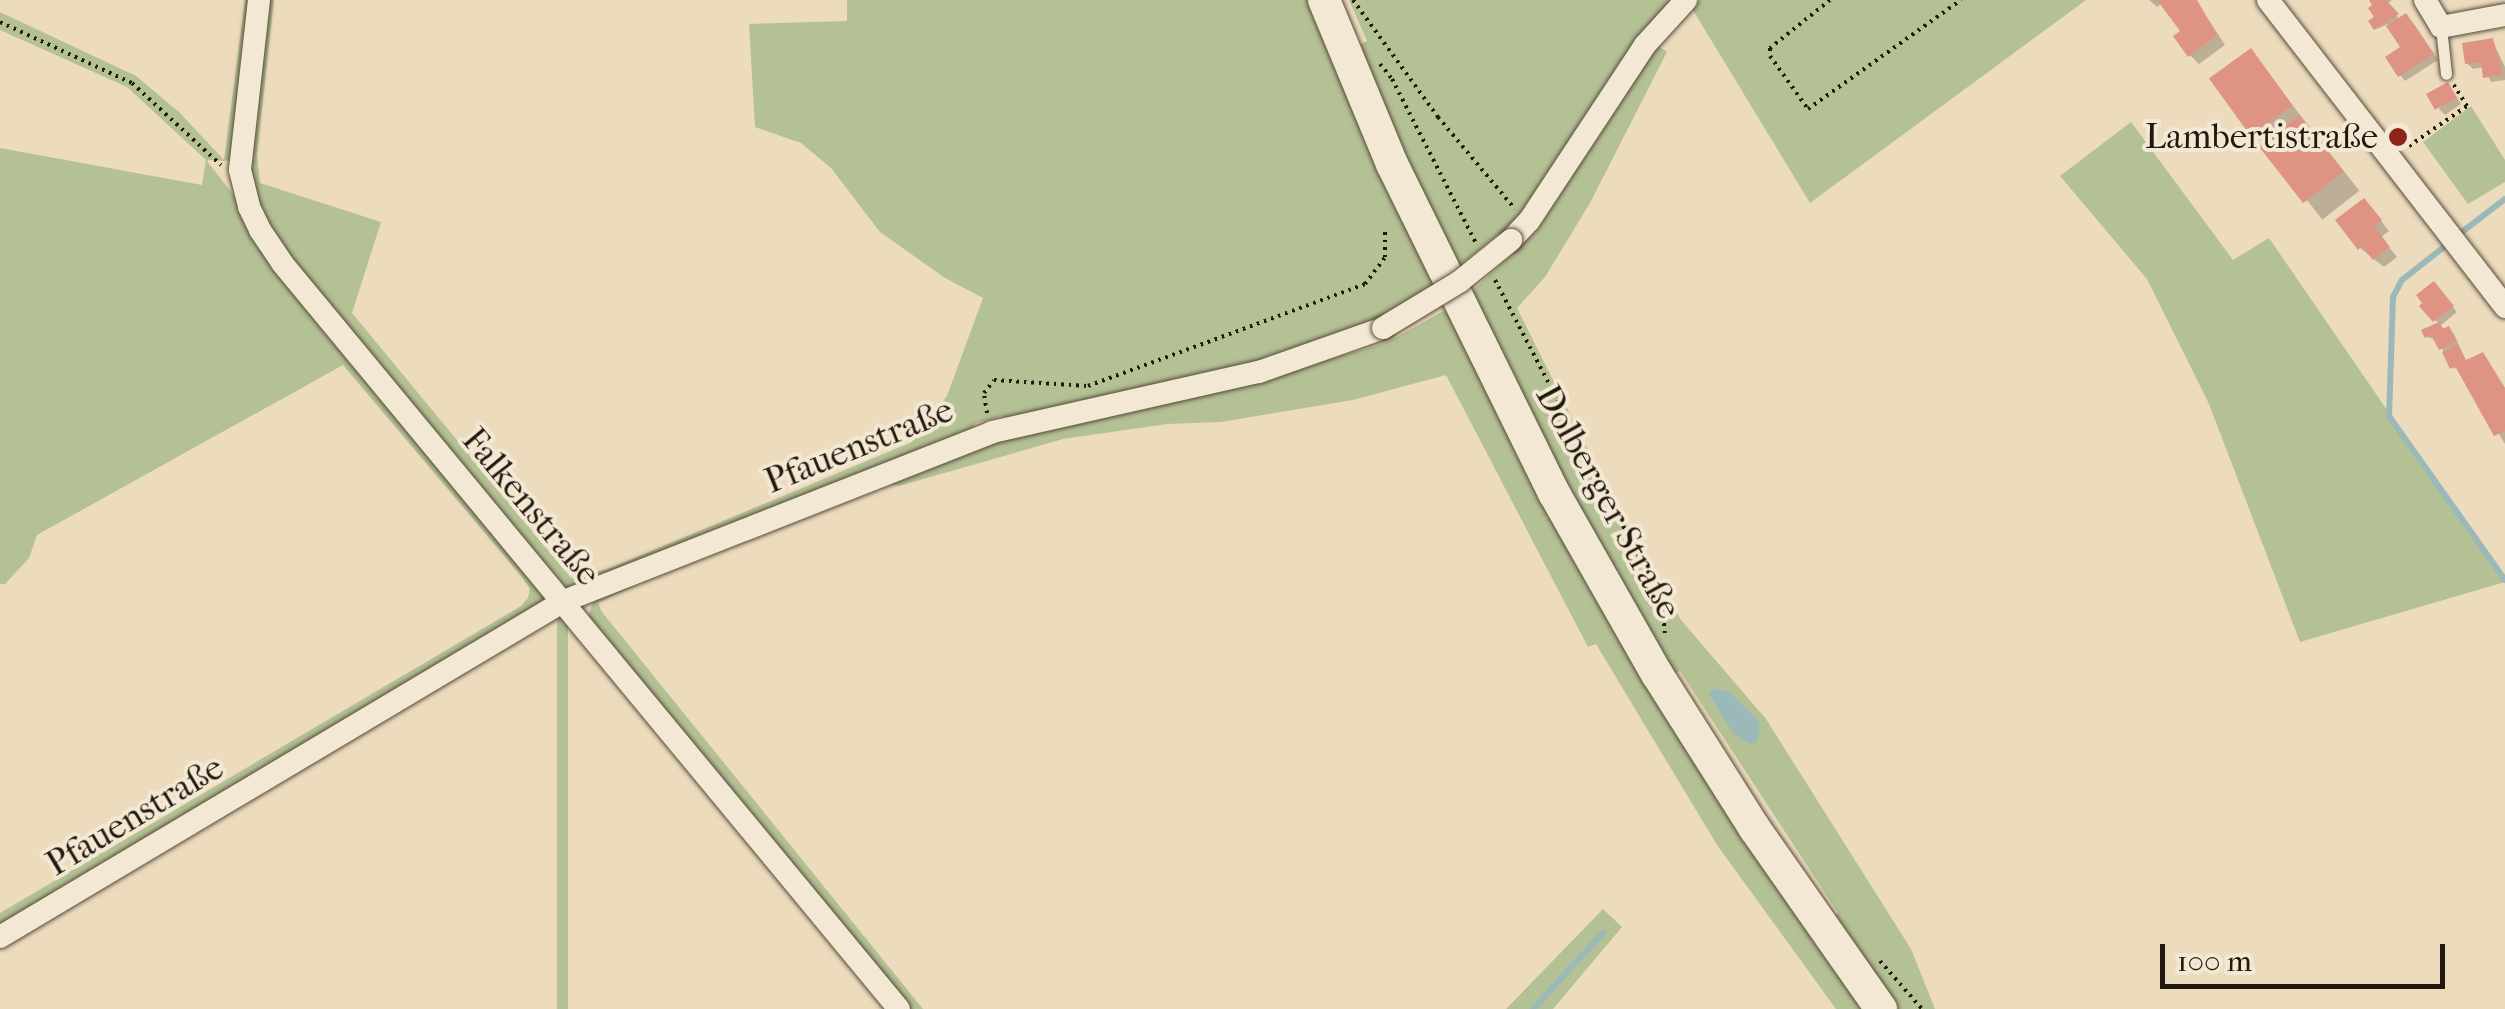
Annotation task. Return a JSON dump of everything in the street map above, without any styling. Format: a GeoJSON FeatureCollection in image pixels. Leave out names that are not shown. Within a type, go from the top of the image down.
{"type":"FeatureCollection","features":[{"type":"Feature","properties":{"kind":"main road","name":"Dolberger Straße"},"geometry":{"type":"LineString","coordinates":[[1324,0],[1392,164],[1554,494],[1657,674],[1735,798],[1881,1009]]}},
{"type":"Feature","properties":{"kind":"street","name":"Falkenstraße"},"geometry":{"type":"LineString","coordinates":[[259,0],[242,149],[242,186],[254,218],[282,263],[899,1009]]}},
{"type":"Feature","properties":{"kind":"street","name":"Pfauenstraße"},"geometry":{"type":"LineString","coordinates":[[0,937],[564,601],[992,432],[1259,372],[1383,328],[1459,282],[1511,240],[1528,221],[1645,45],[1686,0]]}},
{"type":"Feature","properties":{"kind":"street"},"geometry":{"type":"LineString","coordinates":[[2268,0],[2505,307]]}},
{"type":"Feature","properties":{"kind":"street"},"geometry":{"type":"LineString","coordinates":[[2425,0],[2442,27],[2505,15]]}},
{"type":"Feature","properties":{"kind":"lane"},"geometry":{"type":"LineString","coordinates":[[2442,27],[2446,74]]}},
{"type":"Feature","properties":{"kind":"path"},"geometry":{"type":"LineString","coordinates":[[1353,0],[1438,117],[1508,203],[1528,221]]}},
{"type":"Feature","properties":{"kind":"path"},"geometry":{"type":"LineString","coordinates":[[1830,0],[1770,48],[1770,56],[1808,109],[1961,0]]}},
{"type":"Feature","properties":{"kind":"path"},"geometry":{"type":"LineString","coordinates":[[0,22],[132,82],[242,186]]}},
{"type":"Feature","properties":{"kind":"path"},"geometry":{"type":"LineString","coordinates":[[1370,53],[1392,79],[1478,248]]}},
{"type":"Feature","properties":{"kind":"path"},"geometry":{"type":"LineString","coordinates":[[2392,158],[2467,106],[2446,74]]}},
{"type":"Feature","properties":{"kind":"path"},"geometry":{"type":"LineString","coordinates":[[992,432],[984,393],[994,380],[1088,386],[1365,284],[1385,257],[1384,228]]}},
{"type":"Feature","properties":{"kind":"path"},"geometry":{"type":"LineString","coordinates":[[1494,279],[1662,601],[1665,639]]}},
{"type":"Feature","properties":{"kind":"path"},"geometry":{"type":"LineString","coordinates":[[1878,958],[1922,1009]]}},
{"type":"Feature","properties":{"kind":"green space"},"geometry":{"type":"Polygon","coordinates":[[[245,0],[255,0],[230,160],[207,161],[545,594],[542,603],[0,931],[0,913],[521,606],[528,598],[530,589],[522,577],[343,365],[37,535],[29,558],[5,584],[0,584],[0,148],[202,185],[206,160],[127,87],[0,30],[0,12],[136,76],[179,112],[224,160],[245,0]]]}},
{"type":"Feature","properties":{"kind":"green space"},"geometry":{"type":"Polygon","coordinates":[[[266,0],[274,0],[257,156],[260,183],[381,222],[352,313],[571,578],[608,569],[912,442],[947,396],[983,298],[945,278],[880,232],[831,168],[801,143],[755,127],[749,24],[847,21],[847,0],[1312,0],[1434,285],[1378,318],[1290,356],[1009,421],[1003,416],[976,423],[971,429],[576,589],[566,588],[288,258],[254,201],[248,157],[266,0]]]}},
{"type":"Feature","properties":{"kind":"green space"},"geometry":{"type":"Polygon","coordinates":[[[1349,0],[1674,0],[1528,210],[1454,270],[1355,47],[1367,41],[1349,0]]]}},
{"type":"Feature","properties":{"kind":"green space"},"geometry":{"type":"Polygon","coordinates":[[[1700,0],[2086,0],[1810,203],[1691,7],[1700,0]]]}},
{"type":"Feature","properties":{"kind":"green space"},"geometry":{"type":"Polygon","coordinates":[[[1657,45],[1667,52],[1590,203],[1545,277],[1517,308],[1615,504],[1681,620],[1766,719],[1911,949],[1935,1009],[1893,1009],[1829,921],[1838,913],[1680,671],[1670,675],[1467,296],[1535,233],[1657,45]]]}},
{"type":"Feature","properties":{"kind":"green space"},"geometry":{"type":"Polygon","coordinates":[[[2471,106],[2505,160],[2505,182],[2468,204],[2423,142],[2471,106]]]}},
{"type":"Feature","properties":{"kind":"green space"},"geometry":{"type":"Polygon","coordinates":[[[2131,122],[2233,260],[2269,238],[2505,582],[2300,642],[2209,404],[2147,279],[2060,176],[2131,122]]]}},
{"type":"Feature","properties":{"kind":"green space"},"geometry":{"type":"Polygon","coordinates":[[[1447,309],[1868,1009],[1836,1009],[1717,845],[1596,644],[1588,647],[1446,375],[1353,400],[1221,422],[1167,424],[1063,439],[899,486],[876,482],[959,451],[1262,380],[1388,342],[1447,309]]]}},
{"type":"Feature","properties":{"kind":"green space"},"geometry":{"type":"Polygon","coordinates":[[[644,581],[598,603],[602,612],[923,1009],[905,1009],[588,617],[593,601],[644,581]]]}},
{"type":"Feature","properties":{"kind":"green space"},"geometry":{"type":"Polygon","coordinates":[[[557,617],[568,617],[568,1009],[557,1009],[557,617]]]}},
{"type":"Feature","properties":{"kind":"green space"},"geometry":{"type":"Polygon","coordinates":[[[1603,909],[1622,927],[1553,1009],[1506,1009],[1603,909]]]}},
{"type":"Feature","properties":{"kind":"water"},"geometry":{"type":"Polygon","coordinates":[[[1714,688],[1729,692],[1760,722],[1757,741],[1749,744],[1733,733],[1709,694],[1714,688]]]}},
{"type":"Feature","properties":{"kind":"building"},"geometry":{"type":"Polygon","coordinates":[[[2157,0],[2197,0],[2217,35],[2188,57],[2173,36],[2180,31],[2157,0]]]}},
{"type":"Feature","properties":{"kind":"building"},"geometry":{"type":"Polygon","coordinates":[[[2369,0],[2386,0],[2399,14],[2374,30],[2368,21],[2374,17],[2368,8],[2372,5],[2369,0]]]}},
{"type":"Feature","properties":{"kind":"building"},"geometry":{"type":"Polygon","coordinates":[[[2406,13],[2434,54],[2398,77],[2385,57],[2400,47],[2386,26],[2406,13]]]}},
{"type":"Feature","properties":{"kind":"building"},"geometry":{"type":"Polygon","coordinates":[[[2493,38],[2503,75],[2483,78],[2481,62],[2465,64],[2462,43],[2493,38]]]}},
{"type":"Feature","properties":{"kind":"building"},"geometry":{"type":"Polygon","coordinates":[[[2251,48],[2293,105],[2251,136],[2209,79],[2251,48]]]}},
{"type":"Feature","properties":{"kind":"building"},"geometry":{"type":"Polygon","coordinates":[[[2448,82],[2457,98],[2435,110],[2426,94],[2448,82]]]}},
{"type":"Feature","properties":{"kind":"building"},"geometry":{"type":"Polygon","coordinates":[[[2299,115],[2343,172],[2303,203],[2259,146],[2299,115]]]}},
{"type":"Feature","properties":{"kind":"building"},"geometry":{"type":"Polygon","coordinates":[[[2364,198],[2382,220],[2374,226],[2390,247],[2373,260],[2362,246],[2358,250],[2335,220],[2364,198]]]}},
{"type":"Feature","properties":{"kind":"building"},"geometry":{"type":"Polygon","coordinates":[[[2434,281],[2454,306],[2433,322],[2419,306],[2422,303],[2416,295],[2434,281]]]}},
{"type":"Feature","properties":{"kind":"building"},"geometry":{"type":"Polygon","coordinates":[[[2439,322],[2443,329],[2449,326],[2457,341],[2439,350],[2431,335],[2425,338],[2421,330],[2439,322]]]}},
{"type":"Feature","properties":{"kind":"building"},"geometry":{"type":"Polygon","coordinates":[[[2458,344],[2466,360],[2483,352],[2505,388],[2505,431],[2494,436],[2455,366],[2450,369],[2442,352],[2458,344]]]}},
{"type":"Feature","properties":{"kind":"waterway"},"geometry":{"type":"LineString","coordinates":[[2458,235],[2505,199]]}},
{"type":"Feature","properties":{"kind":"waterway"},"geometry":{"type":"LineString","coordinates":[[2449,243],[2402,280],[2393,297],[2389,416],[2505,580]]}},
{"type":"Feature","properties":{"kind":"waterway"},"geometry":{"type":"LineString","coordinates":[[1533,1009],[1603,933]]}},
{"type":"Feature","properties":{"kind":"place","name":"Lambertistraße"},"geometry":{"type":"Point","coordinates":[2398,137]}}]}
